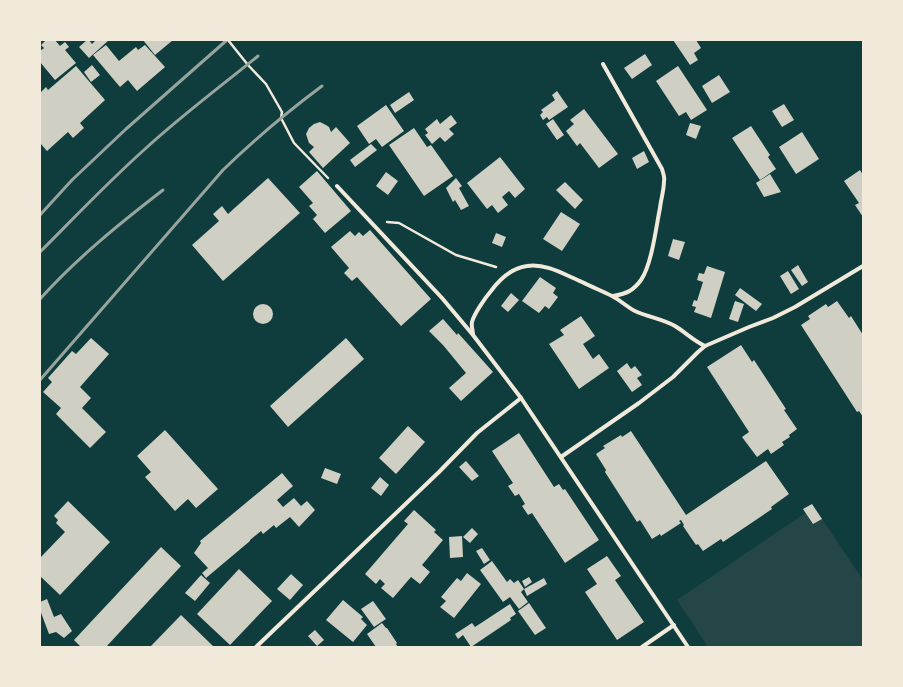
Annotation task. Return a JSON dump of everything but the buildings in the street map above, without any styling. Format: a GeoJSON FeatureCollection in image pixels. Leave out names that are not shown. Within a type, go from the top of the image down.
{"type":"FeatureCollection","features":[{"type":"Feature","properties":{"kind":"street"},"geometry":{"type":"LineString","coordinates":[[603,64],[662,169],[664,181],[654,241],[646,270],[642,279],[631,291],[625,294],[613,296]]}},
{"type":"Feature","properties":{"kind":"street"},"geometry":{"type":"LineString","coordinates":[[337,186],[442,298],[473,335],[521,398],[688,647]]}},
{"type":"Feature","properties":{"kind":"street"},"geometry":{"type":"LineString","coordinates":[[473,335],[472,323],[481,305],[499,281],[512,270],[528,266],[539,266],[561,273],[613,296],[634,310],[673,325],[705,346]]}},
{"type":"Feature","properties":{"kind":"street"},"geometry":{"type":"LineString","coordinates":[[561,457],[651,394],[673,377],[705,346],[773,318],[795,307],[863,266]]}},
{"type":"Feature","properties":{"kind":"street"},"geometry":{"type":"LineString","coordinates":[[256,647],[439,472],[477,433],[521,398]]}},
{"type":"Feature","properties":{"kind":"street"},"geometry":{"type":"LineString","coordinates":[[642,647],[674,625]]}},
{"type":"Feature","properties":{"kind":"path"},"geometry":{"type":"LineString","coordinates":[[228,40],[248,65],[266,84],[282,112],[281,118],[294,143],[337,186]]}},
{"type":"Feature","properties":{"kind":"path"},"geometry":{"type":"LineString","coordinates":[[369,221],[399,223],[456,255],[491,266],[512,270]]}},
{"type":"Feature","properties":{"kind":"shaded area"},"geometry":{"type":"Polygon","coordinates":[[[814,507],[863,580],[863,647],[708,647],[677,600],[814,507]]]}},
{"type":"Feature","properties":{"kind":"railway"},"geometry":{"type":"LineString","coordinates":[[40,215],[72,180],[126,129],[227,40]]}},
{"type":"Feature","properties":{"kind":"railway"},"geometry":{"type":"LineString","coordinates":[[40,252],[104,187],[145,149],[258,56]]}},
{"type":"Feature","properties":{"kind":"railway"},"geometry":{"type":"LineString","coordinates":[[40,380],[223,170],[271,126],[322,86]]}},
{"type":"Feature","properties":{"kind":"railway"},"geometry":{"type":"LineString","coordinates":[[40,299],[69,269],[99,242],[163,190]]}}]}
